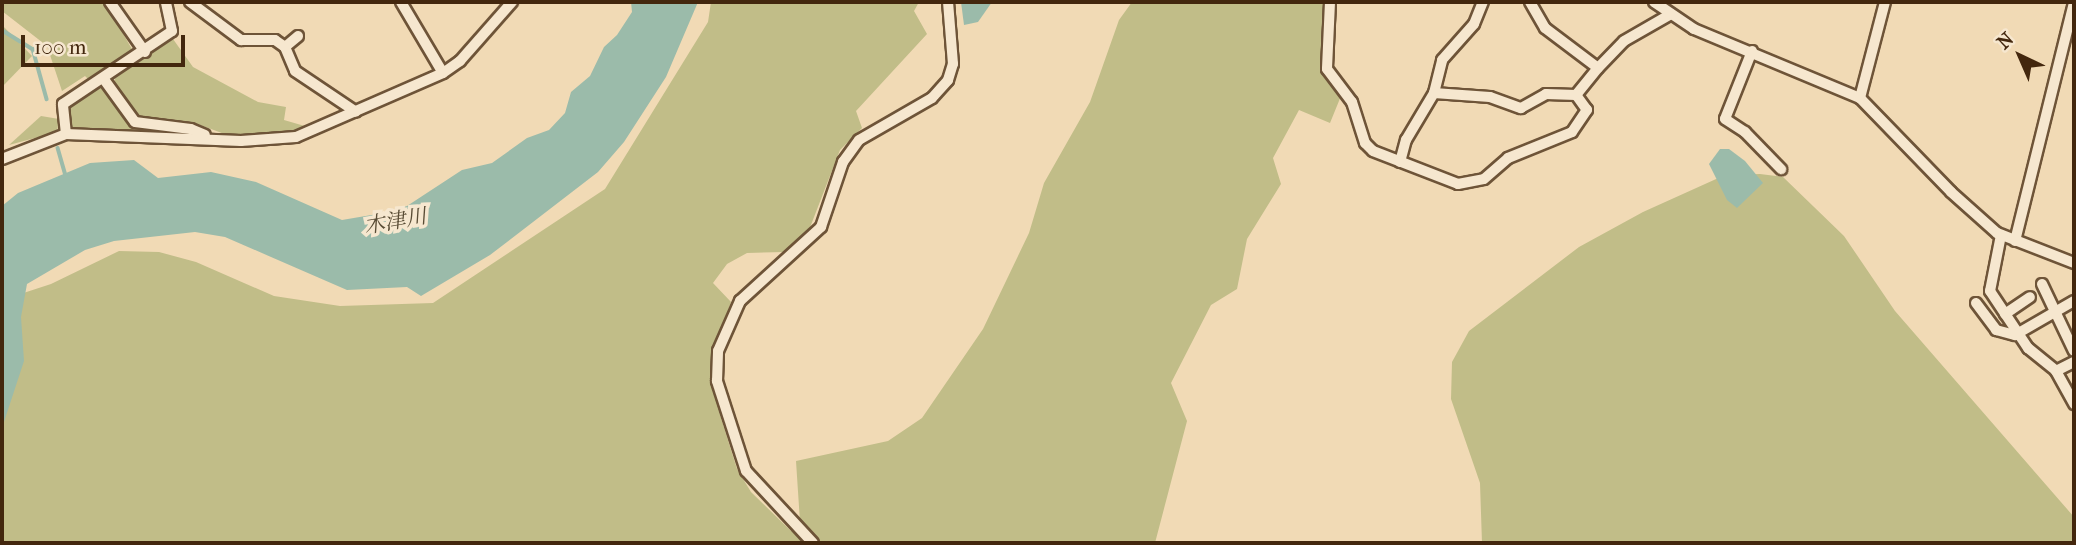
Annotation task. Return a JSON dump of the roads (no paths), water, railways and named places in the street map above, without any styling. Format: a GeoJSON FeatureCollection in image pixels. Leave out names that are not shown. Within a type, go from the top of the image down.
{"type":"FeatureCollection","features":[{"type":"Feature","properties":{"kind":"street"},"geometry":{"type":"LineString","coordinates":[[110,2],[145,52]]}},
{"type":"Feature","properties":{"kind":"street"},"geometry":{"type":"LineString","coordinates":[[66,134],[61,108],[173,31],[166,2]]}},
{"type":"Feature","properties":{"kind":"street"},"geometry":{"type":"LineString","coordinates":[[190,2],[241,40],[271,39],[285,47],[295,71],[356,112]]}},
{"type":"Feature","properties":{"kind":"street"},"geometry":{"type":"LineString","coordinates":[[401,2],[443,73]]}},
{"type":"Feature","properties":{"kind":"street"},"geometry":{"type":"LineString","coordinates":[[2,159],[66,134],[287,140],[443,73],[466,55],[512,2]]}},
{"type":"Feature","properties":{"kind":"street"},"geometry":{"type":"LineString","coordinates":[[813,543],[746,471],[717,381],[718,351],[740,301],[821,227],[838,173],[854,146],[932,98],[948,80],[953,64],[948,2]]}},
{"type":"Feature","properties":{"kind":"street"},"geometry":{"type":"LineString","coordinates":[[1330,2],[1325,46],[1328,69],[1352,102],[1365,144],[1400,162],[1458,184],[1484,179],[1507,158],[1572,132],[1587,110],[1576,95]]}},
{"type":"Feature","properties":{"kind":"street"},"geometry":{"type":"LineString","coordinates":[[1400,162],[1406,140],[1434,93],[1442,60],[1474,24],[1483,2]]}},
{"type":"Feature","properties":{"kind":"street"},"geometry":{"type":"LineString","coordinates":[[1530,2],[1545,28],[1598,68]]}},
{"type":"Feature","properties":{"kind":"street"},"geometry":{"type":"LineString","coordinates":[[1654,2],[1717,40],[1752,51],[1860,98],[1951,192],[2001,235],[2074,263]]}},
{"type":"Feature","properties":{"kind":"street"},"geometry":{"type":"LineString","coordinates":[[1860,98],[1885,2]]}},
{"type":"Feature","properties":{"kind":"street"},"geometry":{"type":"LineString","coordinates":[[2015,241],[2074,2]]}},
{"type":"Feature","properties":{"kind":"street"},"geometry":{"type":"LineString","coordinates":[[1576,95],[1624,41],[1671,14]]}},
{"type":"Feature","properties":{"kind":"street"},"geometry":{"type":"LineString","coordinates":[[285,47],[298,36]]}},
{"type":"Feature","properties":{"kind":"street"},"geometry":{"type":"LineString","coordinates":[[1752,51],[1725,119],[1745,132],[1781,170]]}},
{"type":"Feature","properties":{"kind":"street"},"geometry":{"type":"LineString","coordinates":[[103,78],[135,122],[191,129],[210,138]]}},
{"type":"Feature","properties":{"kind":"street"},"geometry":{"type":"LineString","coordinates":[[1434,93],[1490,97],[1521,108],[1546,94],[1576,95]]}},
{"type":"Feature","properties":{"kind":"street"},"geometry":{"type":"LineString","coordinates":[[2001,235],[1989,288],[2018,335],[2034,354],[2056,371],[2074,404]]}},
{"type":"Feature","properties":{"kind":"street"},"geometry":{"type":"LineString","coordinates":[[2042,284],[2054,311],[2070,331],[2074,352]]}},
{"type":"Feature","properties":{"kind":"street"},"geometry":{"type":"LineString","coordinates":[[2005,314],[2030,297]]}},
{"type":"Feature","properties":{"kind":"street"},"geometry":{"type":"LineString","coordinates":[[1976,303],[1996,330],[2018,335],[2074,301]]}},
{"type":"Feature","properties":{"kind":"street"},"geometry":{"type":"LineString","coordinates":[[2056,371],[2074,362]]}},
{"type":"Feature","properties":{"kind":"water","name":"木津川"},"geometry":{"type":"Polygon","coordinates":[[[631,2],[698,2],[666,77],[624,142],[598,172],[490,255],[421,296],[407,287],[347,290],[225,237],[195,232],[114,241],[85,250],[27,284],[21,317],[24,361],[2,428],[2,206],[18,193],[90,163],[134,160],[158,178],[211,172],[256,182],[342,220],[389,212],[407,206],[462,170],[492,163],[527,138],[549,130],[565,113],[571,92],[590,76],[604,47],[617,35],[632,12],[631,2]]]}},
{"type":"Feature","properties":{"kind":"water"},"geometry":{"type":"Polygon","coordinates":[[[961,2],[992,2],[978,22],[964,25],[961,2]]]}},
{"type":"Feature","properties":{"kind":"water"},"geometry":{"type":"Polygon","coordinates":[[[1720,149],[1729,149],[1745,161],[1763,183],[1737,208],[1727,200],[1709,164],[1720,149]]]}},
{"type":"Feature","properties":{"kind":"waterway"},"geometry":{"type":"LineString","coordinates":[[2,30],[33,49],[47,99]]}},
{"type":"Feature","properties":{"kind":"waterway"},"geometry":{"type":"LineString","coordinates":[[58,148],[66,176]]}}]}
